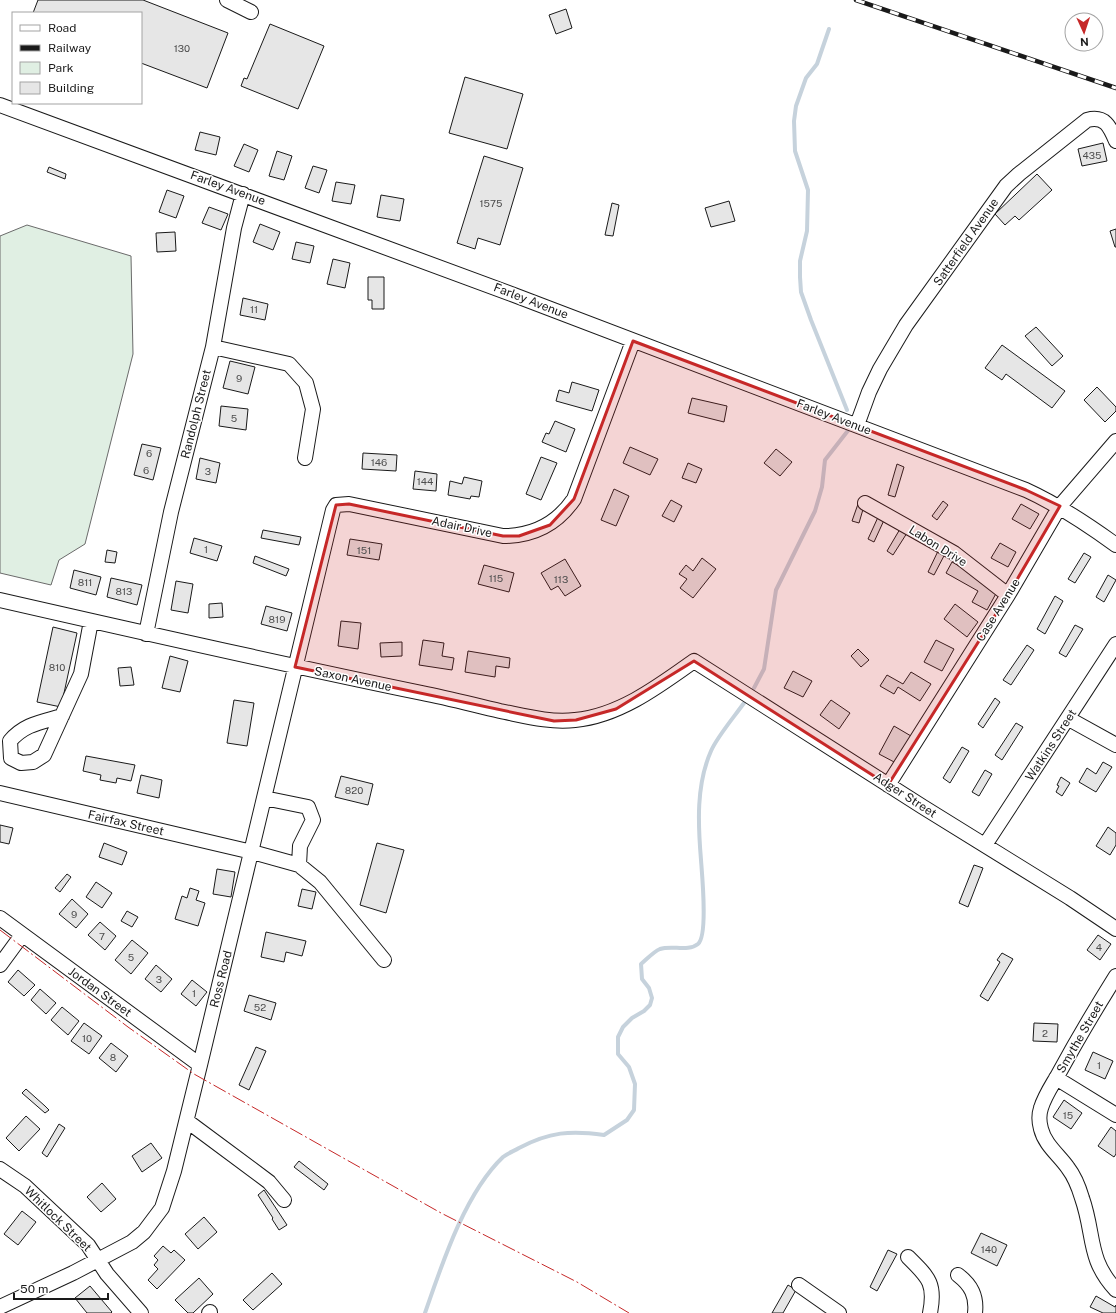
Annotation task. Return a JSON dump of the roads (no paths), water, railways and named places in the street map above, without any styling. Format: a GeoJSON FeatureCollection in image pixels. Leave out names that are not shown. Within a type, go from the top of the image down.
{"type":"FeatureCollection","features":[{"type":"Feature","properties":{"kind":"street"},"geometry":{"type":"LineString","coordinates":[[227,0],[251,12]]}},
{"type":"Feature","properties":{"kind":"street","name":"Farley Avenue"},"geometry":{"type":"LineString","coordinates":[[0,105],[243,194],[1026,490],[1060,506],[1116,545]]}},
{"type":"Feature","properties":{"kind":"street","name":"Satterfield Avenue"},"geometry":{"type":"LineString","coordinates":[[857,426],[869,392],[880,369],[906,325],[1006,186],[1087,120],[1093,118],[1103,120],[1111,128],[1116,141]]}},
{"type":"Feature","properties":{"kind":"street","name":"Randolph Street"},"geometry":{"type":"LineString","coordinates":[[146,634],[171,512],[213,347],[234,228],[243,194]]}},
{"type":"Feature","properties":{"kind":"street","name":"Adair Drive"},"geometry":{"type":"LineString","coordinates":[[295,667],[333,510],[336,505],[349,504],[503,536],[519,536],[535,532],[550,525],[567,509],[574,498],[633,341]]}},
{"type":"Feature","properties":{"kind":"street"},"geometry":{"type":"LineString","coordinates":[[213,347],[289,364],[306,383],[313,408],[306,458]]}},
{"type":"Feature","properties":{"kind":"street","name":"Case Avenue"},"geometry":{"type":"LineString","coordinates":[[888,785],[1008,595],[1060,506],[1116,442]]}},
{"type":"Feature","properties":{"kind":"street","name":"Labon Drive"},"geometry":{"type":"LineString","coordinates":[[865,503],[954,553],[1008,595]]}},
{"type":"Feature","properties":{"kind":"street","name":"Saxon Avenue"},"geometry":{"type":"LineString","coordinates":[[0,600],[295,667],[533,718],[554,721],[576,720],[596,716],[616,709],[671,678],[694,661]]}},
{"type":"Feature","properties":{"kind":"street"},"geometry":{"type":"LineString","coordinates":[[62,716],[81,674],[91,621]]}},
{"type":"Feature","properties":{"kind":"street","name":"Watkins Street"},"geometry":{"type":"LineString","coordinates":[[985,845],[1069,719],[1116,644]]}},
{"type":"Feature","properties":{"kind":"street","name":"Adger Street"},"geometry":{"type":"LineString","coordinates":[[694,661],[888,785],[1070,898],[1116,929]]}},
{"type":"Feature","properties":{"kind":"street","name":"Ross Road"},"geometry":{"type":"LineString","coordinates":[[0,1307],[132,1242],[154,1221],[162,1208],[169,1190],[187,1121],[295,667]]}},
{"type":"Feature","properties":{"kind":"street"},"geometry":{"type":"LineString","coordinates":[[1069,719],[1116,745]]}},
{"type":"Feature","properties":{"kind":"street","name":"Fairfax Street"},"geometry":{"type":"LineString","coordinates":[[0,793],[252,852],[299,865]]}},
{"type":"Feature","properties":{"kind":"street"},"geometry":{"type":"LineString","coordinates":[[264,798],[308,807],[313,820],[300,846],[299,865],[320,882],[384,960]]}},
{"type":"Feature","properties":{"kind":"street","name":"Jordan Street"},"geometry":{"type":"LineString","coordinates":[[0,918],[200,1065]]}},
{"type":"Feature","properties":{"kind":"street"},"geometry":{"type":"LineString","coordinates":[[0,965],[22,935]]}},
{"type":"Feature","properties":{"kind":"street","name":"Smythe Street"},"geometry":{"type":"LineString","coordinates":[[1116,976],[1083,1029],[1056,1078],[1041,1110],[1041,1129],[1051,1149],[1068,1168],[1077,1184],[1083,1200],[1092,1250],[1106,1279],[1116,1290]]}},
{"type":"Feature","properties":{"kind":"street"},"geometry":{"type":"LineString","coordinates":[[1056,1078],[1116,1115]]}},
{"type":"Feature","properties":{"kind":"street"},"geometry":{"type":"LineString","coordinates":[[187,1121],[269,1182],[284,1200]]}},
{"type":"Feature","properties":{"kind":"street","name":"Whitlock Street"},"geometry":{"type":"LineString","coordinates":[[0,1169],[25,1186],[88,1245],[107,1274],[141,1313]]}},
{"type":"Feature","properties":{"kind":"street"},"geometry":{"type":"LineString","coordinates":[[908,1258],[928,1278],[933,1297],[930,1313]]}},
{"type":"Feature","properties":{"kind":"street"},"geometry":{"type":"LineString","coordinates":[[958,1275],[967,1282],[973,1293],[976,1304],[975,1313]]}},
{"type":"Feature","properties":{"kind":"street"},"geometry":{"type":"LineString","coordinates":[[799,1285],[839,1313]]}},
{"type":"Feature","properties":{"kind":"waterway"},"geometry":{"type":"LineString","coordinates":[[829,29],[817,64],[806,78],[796,106],[794,121],[795,151],[808,190],[807,231],[800,261],[800,277],[801,292],[847,410]]}},
{"type":"Feature","properties":{"kind":"waterway"},"geometry":{"type":"LineString","coordinates":[[754,688],[764,669],[776,590],[815,511],[822,487],[825,460],[850,428]]}},
{"type":"Feature","properties":{"kind":"waterway"},"geometry":{"type":"LineString","coordinates":[[425,1313],[447,1252],[466,1209],[489,1172],[503,1157],[530,1143],[550,1136],[571,1133],[592,1133],[604,1135],[627,1120],[634,1110],[635,1084],[629,1067],[618,1054],[618,1037],[623,1027],[632,1018],[644,1011],[650,1005],[652,998],[649,988],[642,979],[641,964],[660,949],[690,948],[698,944],[701,939],[704,904],[699,833],[700,791],[706,764],[711,751],[721,733],[744,703]]}},
{"type":"Feature","properties":{"kind":"railway"},"geometry":{"type":"LineString","coordinates":[[856,0],[1116,88]]}}]}
